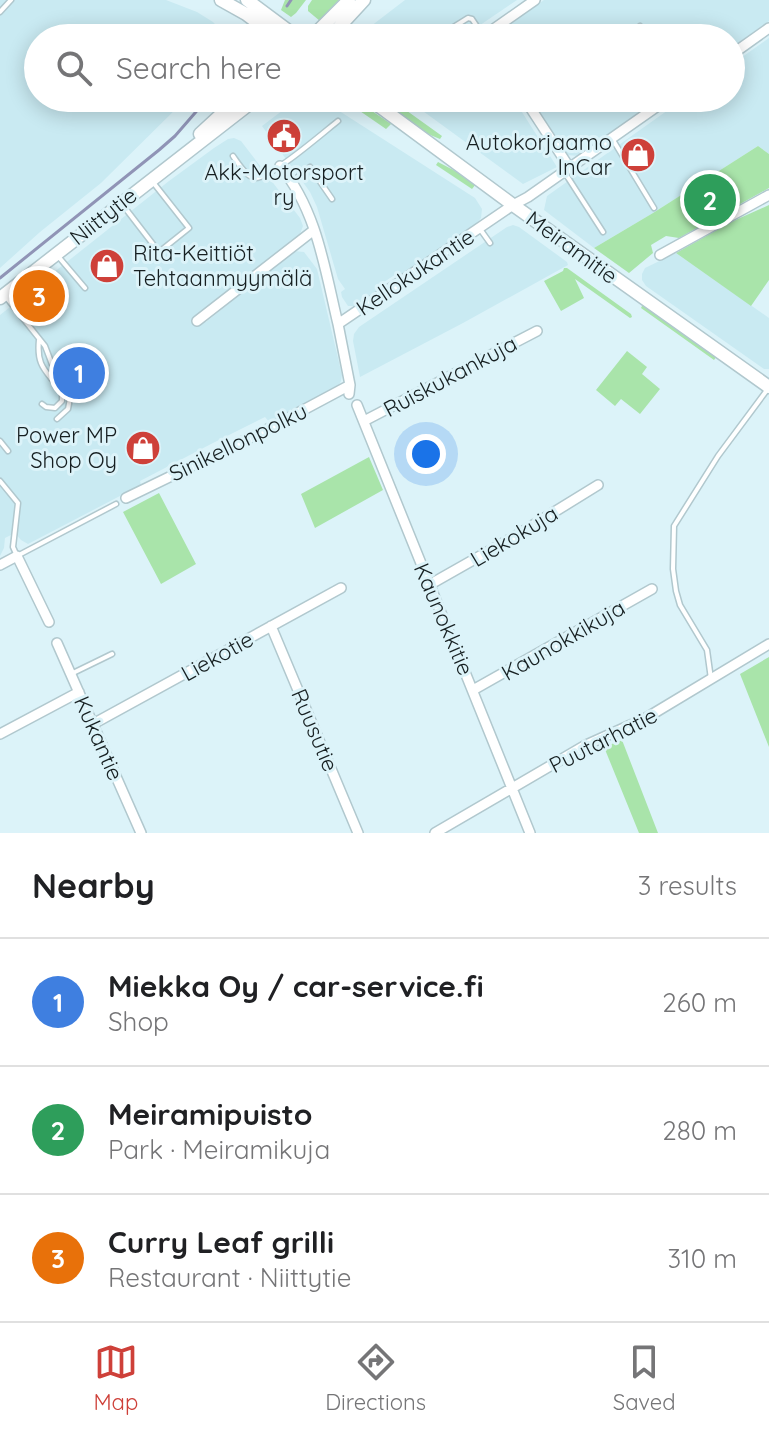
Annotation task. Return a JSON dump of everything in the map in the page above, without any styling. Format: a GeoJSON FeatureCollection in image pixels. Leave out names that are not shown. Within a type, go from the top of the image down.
{"type":"FeatureCollection","features":[{"type":"Feature","properties":{"kind":"main road"},"geometry":{"type":"LineString","coordinates":[[221,0],[259,24]]}},
{"type":"Feature","properties":{"kind":"main road"},"geometry":{"type":"LineString","coordinates":[[247,0],[279,24]]}},
{"type":"Feature","properties":{"kind":"main road"},"geometry":{"type":"LineString","coordinates":[[325,24],[349,0]]}},
{"type":"Feature","properties":{"kind":"main road"},"geometry":{"type":"LineString","coordinates":[[342,24],[364,0]]}},
{"type":"Feature","properties":{"kind":"main road","name":"Niittytie"},"geometry":{"type":"LineString","coordinates":[[169,165],[222,112]]}},
{"type":"Feature","properties":{"kind":"main road","name":"Niittytie"},"geometry":{"type":"LineString","coordinates":[[2,296],[239,112]]}},
{"type":"Feature","properties":{"kind":"main road","name":"Meiramitie"},"geometry":{"type":"LineString","coordinates":[[384,112],[769,388]]}},
{"type":"Feature","properties":{"kind":"street"},"geometry":{"type":"LineString","coordinates":[[501,24],[535,0]]}},
{"type":"Feature","properties":{"kind":"street"},"geometry":{"type":"LineString","coordinates":[[745,45],[769,28]]}},
{"type":"Feature","properties":{"kind":"street"},"geometry":{"type":"LineString","coordinates":[[532,112],[567,169]]}},
{"type":"Feature","properties":{"kind":"street","name":"Kellokukantie"},"geometry":{"type":"LineString","coordinates":[[280,166],[293,181],[314,230],[338,324],[649,112]]}},
{"type":"Feature","properties":{"kind":"street"},"geometry":{"type":"LineString","coordinates":[[660,255],[769,195]]}},
{"type":"Feature","properties":{"kind":"street"},"geometry":{"type":"LineString","coordinates":[[197,321],[314,230]]}},
{"type":"Feature","properties":{"kind":"street","name":"Sinikellonpolku"},"geometry":{"type":"LineString","coordinates":[[126,498],[349,390],[338,324]]}},
{"type":"Feature","properties":{"kind":"street","name":"Ruiskukankuja"},"geometry":{"type":"LineString","coordinates":[[364,421],[537,331]]}},
{"type":"Feature","properties":{"kind":"street","name":"Kaunokkitie"},"geometry":{"type":"LineString","coordinates":[[357,405],[530,833]]}},
{"type":"Feature","properties":{"kind":"street","name":"Liekokuja"},"geometry":{"type":"LineString","coordinates":[[429,585],[598,485]]}},
{"type":"Feature","properties":{"kind":"street"},"geometry":{"type":"LineString","coordinates":[[0,565],[17,556],[49,622]]}},
{"type":"Feature","properties":{"kind":"street","name":"Liekotie"},"geometry":{"type":"LineString","coordinates":[[93,724],[341,588]]}},
{"type":"Feature","properties":{"kind":"street","name":"Kaunokkikuja"},"geometry":{"type":"LineString","coordinates":[[473,690],[652,589]]}},
{"type":"Feature","properties":{"kind":"street","name":"Ruusutie"},"geometry":{"type":"LineString","coordinates":[[271,626],[358,833]]}},
{"type":"Feature","properties":{"kind":"street","name":"Kukantie"},"geometry":{"type":"LineString","coordinates":[[57,643],[141,833]]}},
{"type":"Feature","properties":{"kind":"street","name":"Puutarhatie"},"geometry":{"type":"LineString","coordinates":[[435,833],[586,745],[646,718],[769,644]]}},
{"type":"Feature","properties":{"kind":"street"},"geometry":{"type":"LineString","coordinates":[[0,734],[79,692]]}},
{"type":"Feature","properties":{"kind":"lane"},"geometry":{"type":"LineString","coordinates":[[0,12],[9,1]]}},
{"type":"Feature","properties":{"kind":"lane"},"geometry":{"type":"LineString","coordinates":[[458,24],[468,18],[475,24]]}},
{"type":"Feature","properties":{"kind":"lane"},"geometry":{"type":"LineString","coordinates":[[233,156],[247,174],[258,178],[271,173],[338,121]]}},
{"type":"Feature","properties":{"kind":"lane"},"geometry":{"type":"LineString","coordinates":[[612,138],[654,208]]}},
{"type":"Feature","properties":{"kind":"lane"},"geometry":{"type":"LineString","coordinates":[[293,181],[310,167],[332,199]]}},
{"type":"Feature","properties":{"kind":"lane"},"geometry":{"type":"LineString","coordinates":[[567,169],[603,232]]}},
{"type":"Feature","properties":{"kind":"lane"},"geometry":{"type":"LineString","coordinates":[[120,202],[159,252],[189,228],[151,179]]}},
{"type":"Feature","properties":{"kind":"lane"},"geometry":{"type":"LineString","coordinates":[[479,228],[490,243]]}},
{"type":"Feature","properties":{"kind":"lane"},"geometry":{"type":"LineString","coordinates":[[56,253],[85,288]]}},
{"type":"Feature","properties":{"kind":"lane"},"geometry":{"type":"LineString","coordinates":[[2,296],[45,346],[53,367],[71,393],[68,409],[57,419]]}},
{"type":"Feature","properties":{"kind":"lane"},"geometry":{"type":"LineString","coordinates":[[39,338],[37,357],[62,393],[62,401],[55,408],[42,404]]}},
{"type":"Feature","properties":{"kind":"lane"},"geometry":{"type":"LineString","coordinates":[[711,679],[707,650],[680,605],[676,591],[672,557],[674,526],[718,456],[769,388]]}},
{"type":"Feature","properties":{"kind":"lane"},"geometry":{"type":"LineString","coordinates":[[0,441],[8,451]]}},
{"type":"Feature","properties":{"kind":"lane"},"geometry":{"type":"LineString","coordinates":[[0,481],[18,503],[13,547],[17,556],[116,504]]}},
{"type":"Feature","properties":{"kind":"lane"},"geometry":{"type":"LineString","coordinates":[[71,674],[112,654]]}},
{"type":"Feature","properties":{"kind":"shaded area"},"geometry":{"type":"Polygon","coordinates":[[[0,0],[166,0],[213,22],[215,24],[24,24],[24,112],[173,112],[101,183],[0,268],[0,0]]]}},
{"type":"Feature","properties":{"kind":"shaded area"},"geometry":{"type":"Polygon","coordinates":[[[405,0],[517,0],[482,24],[374,24],[405,0]]]}},
{"type":"Feature","properties":{"kind":"shaded area"},"geometry":{"type":"Polygon","coordinates":[[[544,0],[769,0],[769,21],[745,38],[745,24],[509,24],[544,0]]]}},
{"type":"Feature","properties":{"kind":"shaded area"},"geometry":{"type":"Polygon","coordinates":[[[769,38],[769,154],[758,146],[594,248],[544,210],[547,196],[665,112],[745,112],[745,55],[769,38]]]}},
{"type":"Feature","properties":{"kind":"shaded area"},"geometry":{"type":"Polygon","coordinates":[[[280,112],[341,112],[475,198],[482,209],[481,218],[402,275],[399,272],[381,284],[383,290],[357,306],[348,306],[342,297],[341,292],[345,289],[338,279],[310,192],[262,126],[280,112]]]}},
{"type":"Feature","properties":{"kind":"shaded area"},"geometry":{"type":"Polygon","coordinates":[[[424,112],[522,112],[557,167],[523,184],[424,112]]]}},
{"type":"Feature","properties":{"kind":"shaded area"},"geometry":{"type":"Polygon","coordinates":[[[540,112],[640,112],[578,156],[567,155],[540,112]]]}},
{"type":"Feature","properties":{"kind":"shaded area"},"geometry":{"type":"Polygon","coordinates":[[[234,138],[241,141],[303,226],[300,234],[199,314],[206,322],[294,251],[304,252],[317,269],[342,375],[338,387],[271,424],[265,417],[211,444],[140,481],[141,485],[28,544],[15,533],[5,538],[0,556],[0,315],[169,181],[214,148],[234,138]]]}},
{"type":"Feature","properties":{"kind":"shaded area"},"geometry":{"type":"Polygon","coordinates":[[[513,225],[568,265],[360,377],[353,341],[359,327],[513,225]]]}},
{"type":"Feature","properties":{"kind":"shaded area"},"geometry":{"type":"Polygon","coordinates":[[[676,253],[769,318],[769,369],[764,369],[646,286],[642,280],[645,268],[676,253]]]}},
{"type":"Feature","properties":{"kind":"green space"},"geometry":{"type":"Polygon","coordinates":[[[285,0],[306,0],[291,17],[281,10],[285,0]]]}},
{"type":"Feature","properties":{"kind":"green space"},"geometry":{"type":"Polygon","coordinates":[[[312,0],[339,0],[320,21],[308,11],[312,0]]]}},
{"type":"Feature","properties":{"kind":"green space"},"geometry":{"type":"Polygon","coordinates":[[[361,112],[373,112],[391,124],[386,129],[361,112]]]}},
{"type":"Feature","properties":{"kind":"green space"},"geometry":{"type":"Polygon","coordinates":[[[396,112],[409,112],[442,136],[440,139],[396,112]]]}},
{"type":"Feature","properties":{"kind":"green space"},"geometry":{"type":"Polygon","coordinates":[[[758,146],[769,154],[769,188],[679,238],[666,236],[651,245],[653,253],[629,273],[594,248],[653,213],[758,146]]]}},
{"type":"Feature","properties":{"kind":"green space"},"geometry":{"type":"Polygon","coordinates":[[[438,162],[476,184],[472,189],[436,165],[438,162]]]}},
{"type":"Feature","properties":{"kind":"green space"},"geometry":{"type":"Polygon","coordinates":[[[769,205],[769,280],[751,306],[676,253],[731,222],[769,205]]]}},
{"type":"Feature","properties":{"kind":"green space"},"geometry":{"type":"Polygon","coordinates":[[[564,268],[632,317],[575,279],[584,298],[561,311],[544,281],[564,268]]]}},
{"type":"Feature","properties":{"kind":"green space"},"geometry":{"type":"Polygon","coordinates":[[[643,304],[717,356],[714,360],[641,308],[643,304]]]}},
{"type":"Feature","properties":{"kind":"green space"},"geometry":{"type":"Polygon","coordinates":[[[627,351],[647,367],[642,374],[660,389],[640,414],[621,399],[615,406],[596,390],[627,351]]]}},
{"type":"Feature","properties":{"kind":"green space"},"geometry":{"type":"Polygon","coordinates":[[[369,457],[383,490],[315,528],[301,494],[369,457]]]}},
{"type":"Feature","properties":{"kind":"green space"},"geometry":{"type":"Polygon","coordinates":[[[159,493],[196,564],[161,584],[123,512],[159,493]]]}},
{"type":"Feature","properties":{"kind":"green space"},"geometry":{"type":"Polygon","coordinates":[[[769,657],[769,747],[740,674],[769,657]]]}},
{"type":"Feature","properties":{"kind":"green space"},"geometry":{"type":"Polygon","coordinates":[[[622,740],[658,833],[639,833],[604,747],[622,740]]]}},
{"type":"Feature","properties":{"kind":"waterway"},"geometry":{"type":"LineString","coordinates":[[287,6],[291,0]]}},
{"type":"Feature","properties":{"kind":"waterway"},"geometry":{"type":"LineString","coordinates":[[0,278],[159,150],[196,112]]}},
{"type":"Feature","properties":{"kind":"place","name":"Akk-Motorsport ry"},"geometry":{"type":"Point","coordinates":[284,136]}},
{"type":"Feature","properties":{"kind":"place","name":"Autokorjaamo InCar"},"geometry":{"type":"Point","coordinates":[638,155]}},
{"type":"Feature","properties":{"kind":"place","name":"Meiramipuisto"},"geometry":{"type":"Point","coordinates":[710,200]}},
{"type":"Feature","properties":{"kind":"place","name":"Rita-Keittiöt Tehtaanmyymälä"},"geometry":{"type":"Point","coordinates":[107,266]}},
{"type":"Feature","properties":{"kind":"place","name":"Curry Leaf grilli"},"geometry":{"type":"Point","coordinates":[39,296]}},
{"type":"Feature","properties":{"kind":"place","name":"Miekka Oy / car-service.fi"},"geometry":{"type":"Point","coordinates":[79,373]}},
{"type":"Feature","properties":{"kind":"place","name":"Power MP Shop Oy"},"geometry":{"type":"Point","coordinates":[143,448]}}]}
